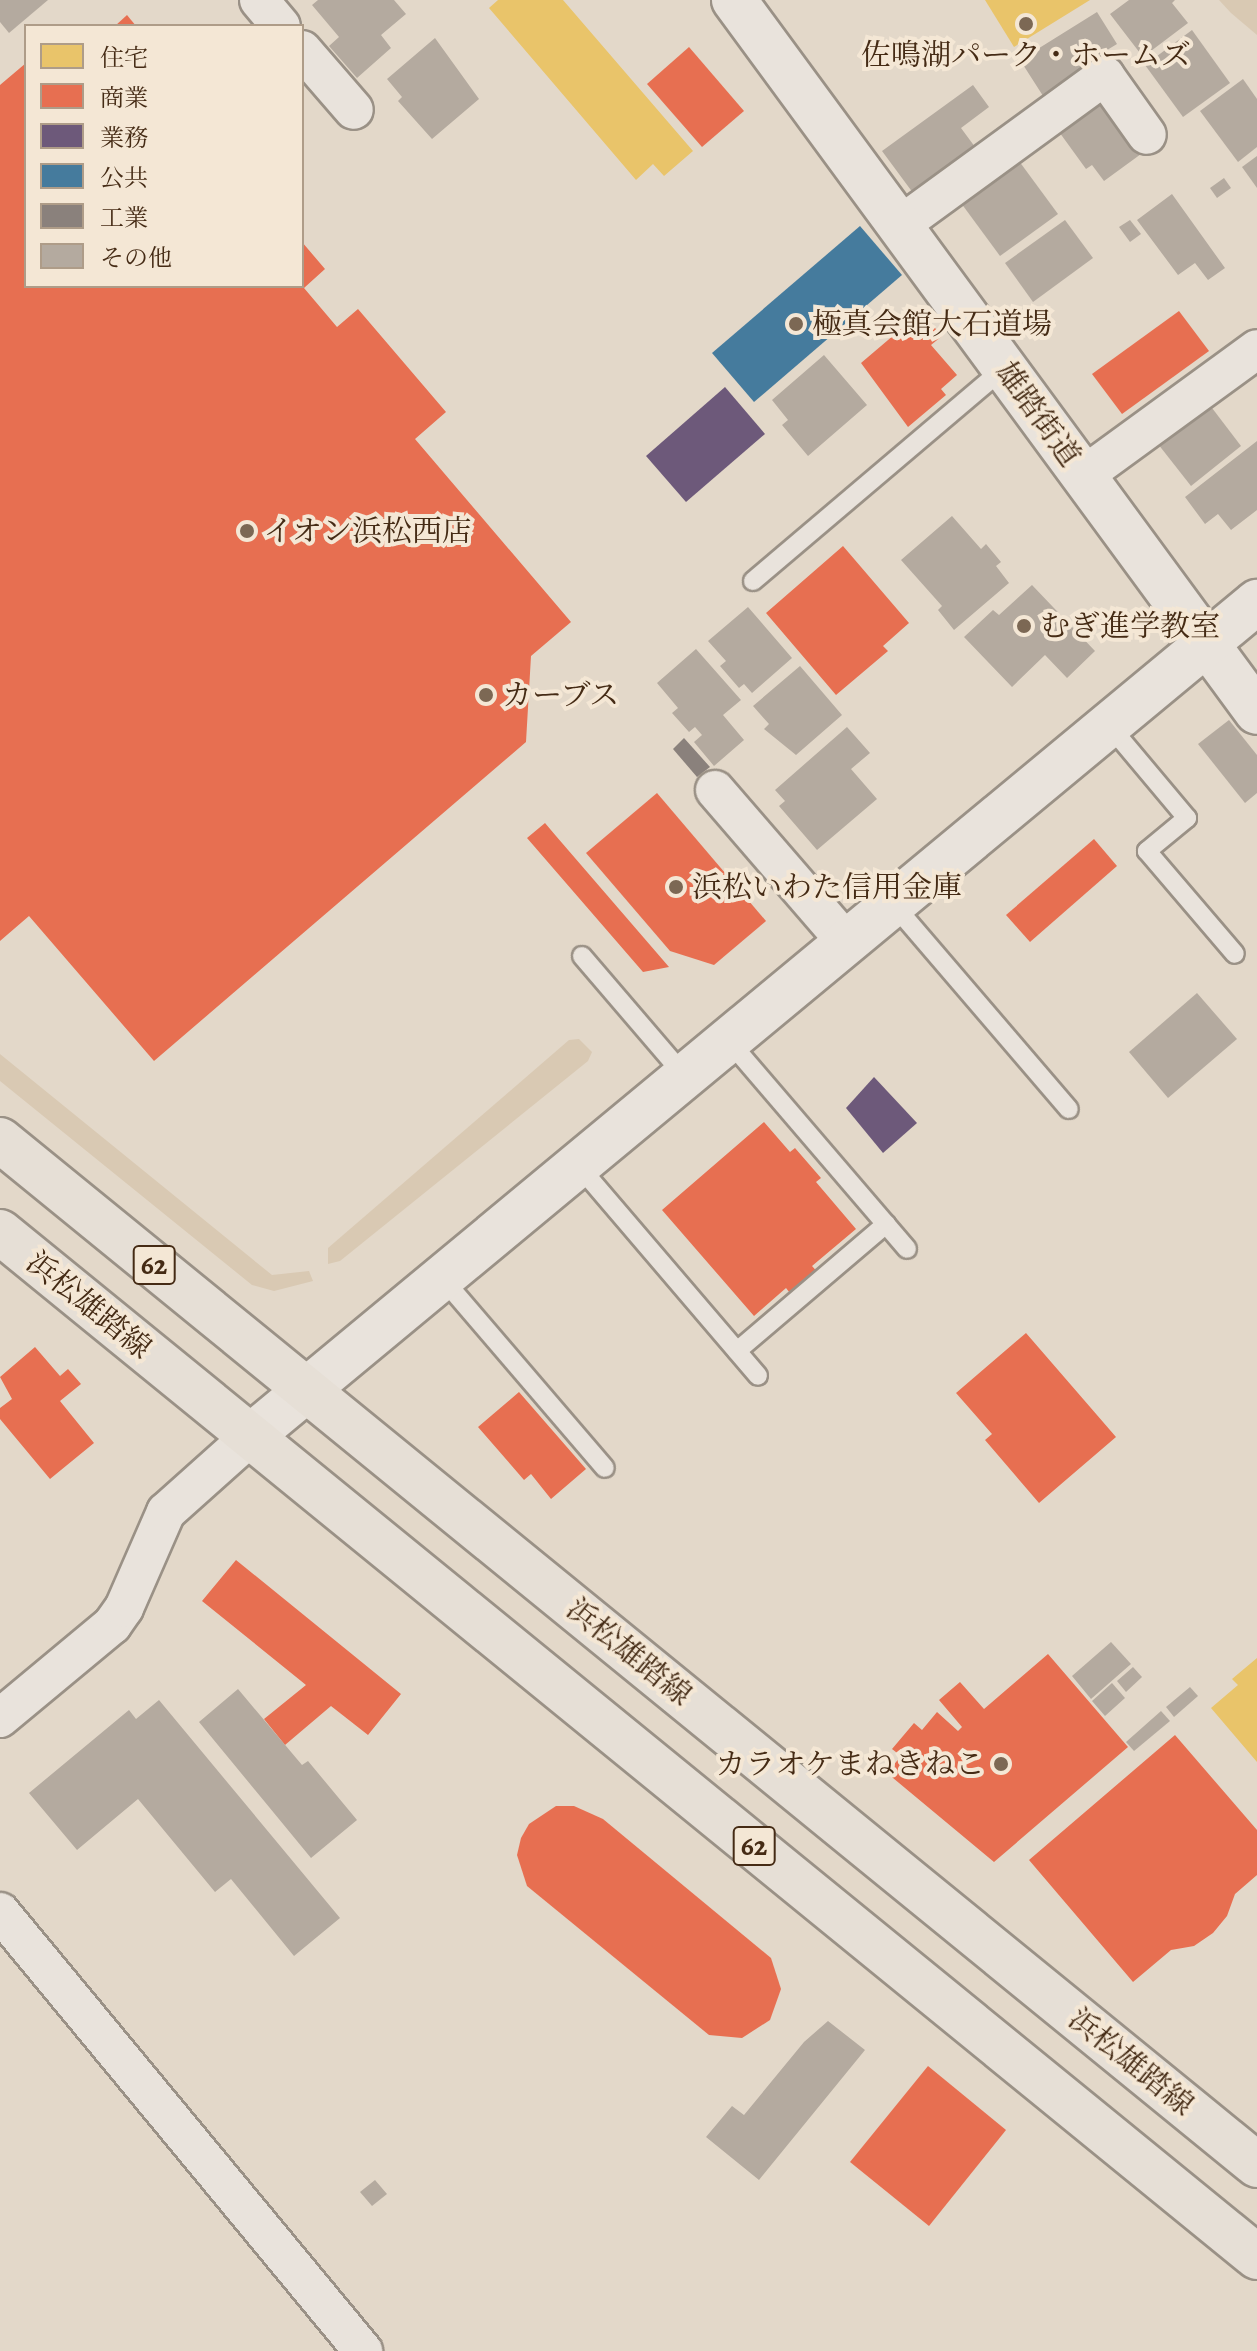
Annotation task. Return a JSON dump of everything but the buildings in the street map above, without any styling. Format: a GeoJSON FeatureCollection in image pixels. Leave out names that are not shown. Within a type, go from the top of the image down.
{"type":"FeatureCollection","features":[{"type":"Feature","properties":{"kind":"main road","name":"浜松雄踏線"},"geometry":{"type":"LineString","coordinates":[[0,1140],[1257,2165]]}},
{"type":"Feature","properties":{"kind":"main road","name":"浜松雄踏線"},"geometry":{"type":"LineString","coordinates":[[0,1232],[1257,2257]]}},
{"type":"Feature","properties":{"kind":"street"},"geometry":{"type":"LineString","coordinates":[[259,0],[279,24]]}},
{"type":"Feature","properties":{"kind":"street","name":"雄踏街道"},"geometry":{"type":"LineString","coordinates":[[734,0],[1257,712]]}},
{"type":"Feature","properties":{"kind":"street"},"geometry":{"type":"LineString","coordinates":[[304,52],[354,110]]}},
{"type":"Feature","properties":{"kind":"street"},"geometry":{"type":"LineString","coordinates":[[899,226],[1105,76],[1147,135]]}},
{"type":"Feature","properties":{"kind":"street"},"geometry":{"type":"LineString","coordinates":[[1083,476],[1257,349]]}},
{"type":"Feature","properties":{"kind":"street"},"geometry":{"type":"LineString","coordinates":[[0,1718],[112,1625],[124,1608],[166,1512],[251,1436],[1257,602]]}},
{"type":"Feature","properties":{"kind":"street"},"geometry":{"type":"LineString","coordinates":[[715,790],[846,942]]}},
{"type":"Feature","properties":{"kind":"street"},"geometry":{"type":"LineString","coordinates":[[0,1912],[363,2351]]}},
{"type":"Feature","properties":{"kind":"lane"},"geometry":{"type":"LineString","coordinates":[[753,581],[1004,368]]}},
{"type":"Feature","properties":{"kind":"lane"},"geometry":{"type":"LineString","coordinates":[[1108,724],[1187,818],[1147,851],[1235,954]]}},
{"type":"Feature","properties":{"kind":"lane"},"geometry":{"type":"LineString","coordinates":[[893,904],[1069,1109]]}},
{"type":"Feature","properties":{"kind":"lane"},"geometry":{"type":"LineString","coordinates":[[582,956],[685,1076]]}},
{"type":"Feature","properties":{"kind":"lane"},"geometry":{"type":"LineString","coordinates":[[728,1040],[907,1249]]}},
{"type":"Feature","properties":{"kind":"lane"},"geometry":{"type":"LineString","coordinates":[[578,1165],[758,1376]]}},
{"type":"Feature","properties":{"kind":"lane"},"geometry":{"type":"LineString","coordinates":[[737,1351],[886,1224]]}},
{"type":"Feature","properties":{"kind":"lane"},"geometry":{"type":"LineString","coordinates":[[442,1278],[605,1468]]}},
{"type":"Feature","properties":{"kind":"shaded area"},"geometry":{"type":"Polygon","coordinates":[[[1219,0],[1257,0],[1257,35],[1231,13],[1219,0]]]}},
{"type":"Feature","properties":{"kind":"shaded area"},"geometry":{"type":"Polygon","coordinates":[[[579,1039],[592,1052],[588,1061],[340,1261],[328,1264],[328,1248],[569,1040],[579,1039]]]}},
{"type":"Feature","properties":{"kind":"shaded area"},"geometry":{"type":"Polygon","coordinates":[[[0,1054],[272,1275],[309,1271],[313,1281],[274,1291],[252,1285],[0,1081],[0,1054]]]}},
{"type":"Feature","properties":{"kind":"place","name":"佐鳴湖パーク・ホームズ"},"geometry":{"type":"Point","coordinates":[1026,24]}},
{"type":"Feature","properties":{"kind":"place","name":"極真会館大石道場"},"geometry":{"type":"Point","coordinates":[796,324]}},
{"type":"Feature","properties":{"kind":"place","name":"イオン浜松西店"},"geometry":{"type":"Point","coordinates":[247,531]}},
{"type":"Feature","properties":{"kind":"place","name":"むぎ進学教室"},"geometry":{"type":"Point","coordinates":[1024,626]}},
{"type":"Feature","properties":{"kind":"place","name":"カーブス"},"geometry":{"type":"Point","coordinates":[486,695]}},
{"type":"Feature","properties":{"kind":"place","name":"浜松いわた信用金庫"},"geometry":{"type":"Point","coordinates":[676,887]}},
{"type":"Feature","properties":{"kind":"place","name":"カラオケまねきねこ"},"geometry":{"type":"Point","coordinates":[1001,1764]}}]}
